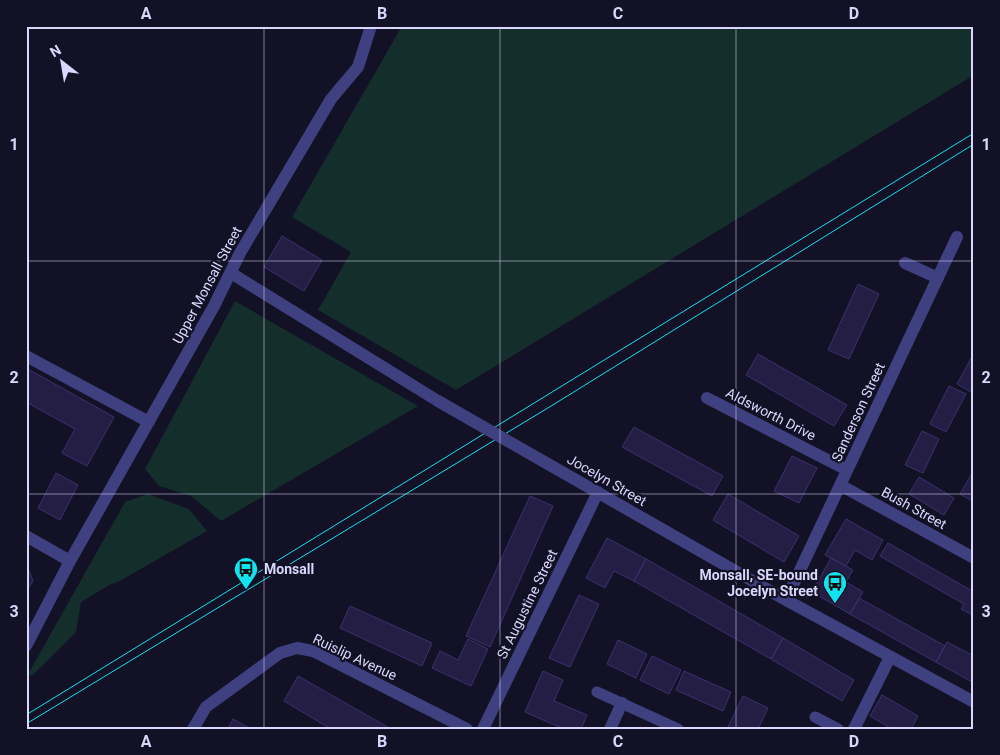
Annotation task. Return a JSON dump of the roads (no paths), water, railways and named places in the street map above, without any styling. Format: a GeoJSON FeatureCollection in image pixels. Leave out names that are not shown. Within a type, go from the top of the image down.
{"type":"FeatureCollection","features":[{"type":"Feature","properties":{"kind":"street","name":"Upper Monsall Street"},"geometry":{"type":"LineString","coordinates":[[26,646],[70,561],[149,422],[240,254],[331,99],[358,67],[371,26]]}},
{"type":"Feature","properties":{"kind":"street","name":"Sanderson Street"},"geometry":{"type":"LineString","coordinates":[[786,600],[957,237]]}},
{"type":"Feature","properties":{"kind":"street"},"geometry":{"type":"LineString","coordinates":[[905,262],[938,278]]}},
{"type":"Feature","properties":{"kind":"street","name":"Jocelyn Street"},"geometry":{"type":"LineString","coordinates":[[231,273],[438,401],[786,600],[974,702]]}},
{"type":"Feature","properties":{"kind":"street"},"geometry":{"type":"LineString","coordinates":[[26,356],[149,422]]}},
{"type":"Feature","properties":{"kind":"street","name":"Aldsworth Drive"},"geometry":{"type":"LineString","coordinates":[[707,398],[847,470]]}},
{"type":"Feature","properties":{"kind":"street","name":"Bush Street"},"geometry":{"type":"LineString","coordinates":[[840,485],[974,558]]}},
{"type":"Feature","properties":{"kind":"street","name":"St Augustine Street"},"geometry":{"type":"LineString","coordinates":[[483,729],[598,492]]}},
{"type":"Feature","properties":{"kind":"street"},"geometry":{"type":"LineString","coordinates":[[26,536],[70,561]]}},
{"type":"Feature","properties":{"kind":"street","name":"Ruislip Avenue"},"geometry":{"type":"LineString","coordinates":[[192,729],[201,713],[214,700],[280,653],[297,648],[313,651],[467,729]]}},
{"type":"Feature","properties":{"kind":"street"},"geometry":{"type":"LineString","coordinates":[[854,729],[890,657]]}},
{"type":"Feature","properties":{"kind":"street"},"geometry":{"type":"LineString","coordinates":[[610,729],[622,703]]}},
{"type":"Feature","properties":{"kind":"lane"},"geometry":{"type":"LineString","coordinates":[[597,692],[678,729]]}},
{"type":"Feature","properties":{"kind":"lane"},"geometry":{"type":"LineString","coordinates":[[815,718],[838,729]]}},
{"type":"Feature","properties":{"kind":"tram line"},"geometry":{"type":"LineString","coordinates":[[26,715],[974,133]]}},
{"type":"Feature","properties":{"kind":"tram line"},"geometry":{"type":"LineString","coordinates":[[26,724],[556,403],[974,144]]}},
{"type":"Feature","properties":{"kind":"place","name":"Monsall"},"geometry":{"type":"Point","coordinates":[246,590]}},
{"type":"Feature","properties":{"kind":"place","name":"Monsall, SE-bound Jocelyn Street"},"geometry":{"type":"Point","coordinates":[835,604]}}]}
